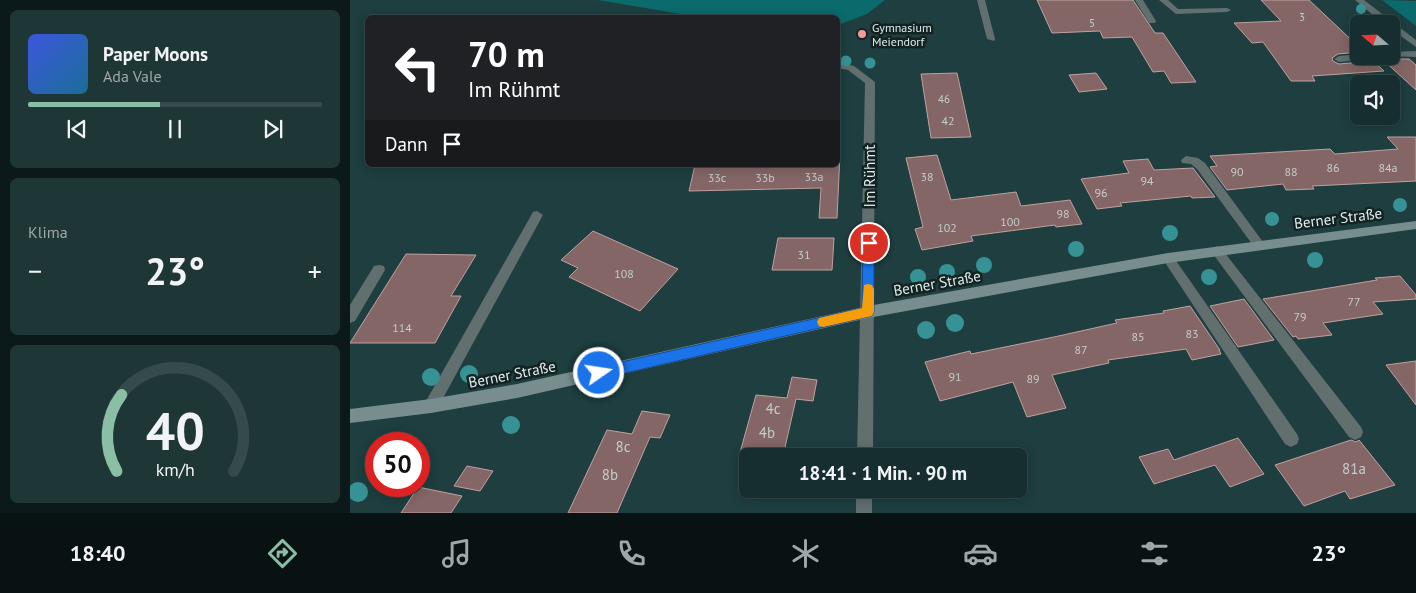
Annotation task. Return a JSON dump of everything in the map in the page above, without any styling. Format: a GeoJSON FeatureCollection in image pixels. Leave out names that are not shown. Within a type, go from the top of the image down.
{"type":"FeatureCollection","features":[{"type":"Feature","properties":{"kind":"main road","name":"Berner Straße"},"geometry":{"type":"LineString","coordinates":[[350,416],[431,406],[564,381],[868,312],[1168,258],[1416,225]]}},
{"type":"Feature","properties":{"kind":"street"},"geometry":{"type":"LineString","coordinates":[[981,0],[991,39]]}},
{"type":"Feature","properties":{"kind":"street"},"geometry":{"type":"LineString","coordinates":[[1139,0],[1152,21]]}},
{"type":"Feature","properties":{"kind":"street"},"geometry":{"type":"LineString","coordinates":[[1163,0],[1176,12],[1227,10]]}},
{"type":"Feature","properties":{"kind":"street"},"geometry":{"type":"LineString","coordinates":[[1359,0],[1378,15]]}},
{"type":"Feature","properties":{"kind":"street"},"geometry":{"type":"LineString","coordinates":[[1400,32],[1416,44]]}},
{"type":"Feature","properties":{"kind":"street"},"geometry":{"type":"LineString","coordinates":[[1400,55],[1416,54]]}},
{"type":"Feature","properties":{"kind":"street"},"geometry":{"type":"LineString","coordinates":[[1339,59],[1350,58]]}},
{"type":"Feature","properties":{"kind":"street","name":"Im Rühmt"},"geometry":{"type":"LineString","coordinates":[[840,65],[851,68],[870,82],[865,448]]}},
{"type":"Feature","properties":{"kind":"street"},"geometry":{"type":"LineString","coordinates":[[1186,160],[1194,161],[1201,166],[1259,245]]}},
{"type":"Feature","properties":{"kind":"street"},"geometry":{"type":"LineString","coordinates":[[431,406],[537,215]]}},
{"type":"Feature","properties":{"kind":"street"},"geometry":{"type":"LineString","coordinates":[[1217,251],[1355,432]]}},
{"type":"Feature","properties":{"kind":"street"},"geometry":{"type":"LineString","coordinates":[[1168,258],[1290,439]]}},
{"type":"Feature","properties":{"kind":"street"},"geometry":{"type":"LineString","coordinates":[[350,317],[379,270]]}},
{"type":"Feature","properties":{"kind":"street"},"geometry":{"type":"LineString","coordinates":[[864,498],[864,513]]}},
{"type":"Feature","properties":{"kind":"shaded area"},"geometry":{"type":"Polygon","coordinates":[[[598,0],[885,0],[867,14],[840,24],[840,15],[686,15],[598,0]]]}},
{"type":"Feature","properties":{"kind":"shaded area"},"geometry":{"type":"Polygon","coordinates":[[[1382,0],[1416,1],[1416,26],[1382,0]]]}},
{"type":"Feature","properties":{"kind":"building"},"geometry":{"type":"Polygon","coordinates":[[[1037,0],[1133,0],[1155,33],[1163,33],[1196,82],[1171,83],[1164,71],[1153,72],[1132,37],[1103,38],[1100,31],[1052,33],[1037,0]]]}},
{"type":"Feature","properties":{"kind":"building"},"geometry":{"type":"Polygon","coordinates":[[[1261,0],[1309,0],[1350,39],[1350,53],[1338,54],[1332,58],[1333,61],[1339,64],[1350,63],[1350,65],[1377,65],[1384,71],[1312,76],[1315,81],[1291,81],[1263,42],[1252,43],[1234,23],[1281,21],[1261,0]]]}},
{"type":"Feature","properties":{"kind":"building"},"geometry":{"type":"Polygon","coordinates":[[[1400,59],[1409,59],[1416,65],[1416,90],[1400,75],[1389,65],[1400,65],[1400,59]]]}},
{"type":"Feature","properties":{"kind":"building"},"geometry":{"type":"Polygon","coordinates":[[[957,73],[971,137],[931,138],[921,74],[957,73]]]}},
{"type":"Feature","properties":{"kind":"building"},"geometry":{"type":"Polygon","coordinates":[[[1096,73],[1107,89],[1079,92],[1069,75],[1096,73]]]}},
{"type":"Feature","properties":{"kind":"building"},"geometry":{"type":"Polygon","coordinates":[[[1387,137],[1416,137],[1416,181],[1312,186],[1314,189],[1286,190],[1283,184],[1227,190],[1210,167],[1217,166],[1210,156],[1330,149],[1335,154],[1398,149],[1387,137]]]}},
{"type":"Feature","properties":{"kind":"building"},"geometry":{"type":"Polygon","coordinates":[[[937,155],[951,200],[1016,192],[1021,206],[1070,200],[1082,224],[1056,227],[1055,225],[971,236],[973,241],[922,250],[915,229],[923,227],[906,158],[937,155]]]}},
{"type":"Feature","properties":{"kind":"building"},"geometry":{"type":"Polygon","coordinates":[[[1148,159],[1154,170],[1193,168],[1215,197],[1192,198],[1191,196],[1120,203],[1122,206],[1097,209],[1081,179],[1129,173],[1123,161],[1148,159]]]}},
{"type":"Feature","properties":{"kind":"building"},"geometry":{"type":"Polygon","coordinates":[[[695,167],[839,167],[837,218],[819,218],[821,188],[689,191],[695,167]]]}},
{"type":"Feature","properties":{"kind":"building"},"geometry":{"type":"Polygon","coordinates":[[[593,231],[678,269],[640,311],[569,277],[578,268],[561,260],[593,231]]]}},
{"type":"Feature","properties":{"kind":"building"},"geometry":{"type":"Polygon","coordinates":[[[778,238],[834,238],[832,270],[772,270],[778,238]]]}},
{"type":"Feature","properties":{"kind":"building"},"geometry":{"type":"Polygon","coordinates":[[[406,254],[476,255],[451,296],[461,296],[435,343],[350,343],[406,254]]]}},
{"type":"Feature","properties":{"kind":"building"},"geometry":{"type":"Polygon","coordinates":[[[1400,276],[1416,295],[1416,299],[1373,302],[1383,314],[1323,323],[1332,335],[1298,339],[1296,336],[1293,337],[1263,299],[1377,280],[1375,278],[1400,276]]]}},
{"type":"Feature","properties":{"kind":"building"},"geometry":{"type":"Polygon","coordinates":[[[1244,299],[1274,340],[1238,347],[1210,306],[1244,299]]]}},
{"type":"Feature","properties":{"kind":"building"},"geometry":{"type":"Polygon","coordinates":[[[1190,306],[1221,354],[1192,360],[1186,349],[1108,360],[1109,363],[1052,375],[1066,408],[1027,417],[1013,382],[940,401],[925,362],[970,351],[971,354],[1054,337],[1117,323],[1115,320],[1164,313],[1163,311],[1190,306]]]}},
{"type":"Feature","properties":{"kind":"building"},"geometry":{"type":"Polygon","coordinates":[[[1416,361],[1416,405],[1386,365],[1416,361]]]}},
{"type":"Feature","properties":{"kind":"building"},"geometry":{"type":"Polygon","coordinates":[[[792,377],[817,380],[813,401],[796,399],[785,448],[741,448],[756,395],[787,398],[792,377]]]}},
{"type":"Feature","properties":{"kind":"building"},"geometry":{"type":"Polygon","coordinates":[[[642,411],[670,415],[660,438],[650,437],[617,513],[568,513],[607,430],[632,434],[642,411]]]}},
{"type":"Feature","properties":{"kind":"building"},"geometry":{"type":"Polygon","coordinates":[[[1238,438],[1264,474],[1230,487],[1215,465],[1154,484],[1139,457],[1168,449],[1174,460],[1238,438]]]}},
{"type":"Feature","properties":{"kind":"building"},"geometry":{"type":"Polygon","coordinates":[[[1351,440],[1356,442],[1359,440],[1395,485],[1350,499],[1345,491],[1304,506],[1275,465],[1351,440]]]}},
{"type":"Feature","properties":{"kind":"building"},"geometry":{"type":"Polygon","coordinates":[[[467,466],[493,471],[480,491],[454,486],[467,466]]]}},
{"type":"Feature","properties":{"kind":"building"},"geometry":{"type":"Polygon","coordinates":[[[430,489],[462,496],[451,513],[401,513],[411,497],[430,497],[430,489]]]}},
{"type":"Feature","properties":{"kind":"slow traffic"},"geometry":{"type":"LineString","coordinates":[[823,322],[868,312],[868,289]]}},
{"type":"Feature","properties":{"kind":"place","name":"Gymnasium Meiendorf"},"geometry":{"type":"Point","coordinates":[862,34]}},
{"type":"Feature","properties":{"kind":"route"},"geometry":{"type":"LineString","coordinates":[[599,373],[868,312],[869,243]]}}]}
